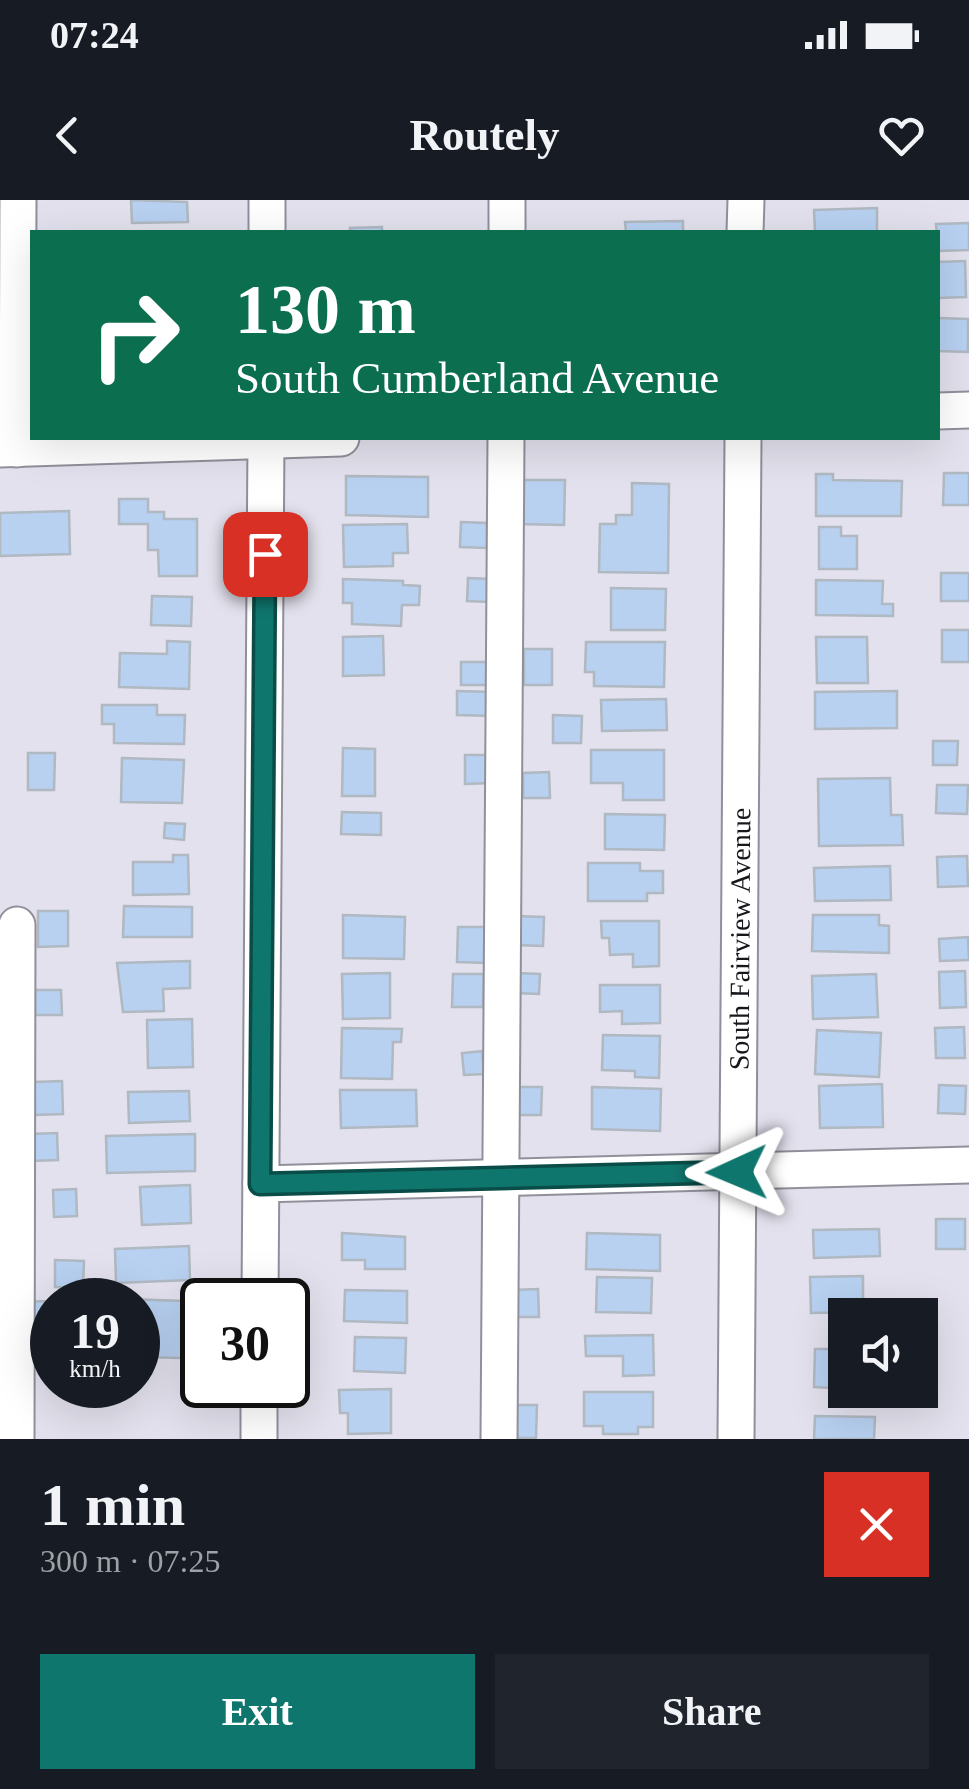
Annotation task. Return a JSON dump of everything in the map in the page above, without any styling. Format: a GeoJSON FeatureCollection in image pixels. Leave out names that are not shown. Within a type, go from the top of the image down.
{"type":"FeatureCollection","features":[{"type":"Feature","properties":{"kind":"street"},"geometry":{"type":"LineString","coordinates":[[18,200],[8,449],[240,440]]}},
{"type":"Feature","properties":{"kind":"street"},"geometry":{"type":"LineString","coordinates":[[267,200],[267,230]]}},
{"type":"Feature","properties":{"kind":"street"},"geometry":{"type":"LineString","coordinates":[[507,200],[507,230]]}},
{"type":"Feature","properties":{"kind":"street"},"geometry":{"type":"LineString","coordinates":[[745,230],[746,200]]}},
{"type":"Feature","properties":{"kind":"street"},"geometry":{"type":"LineString","coordinates":[[940,411],[969,410]]}},
{"type":"Feature","properties":{"kind":"street"},"geometry":{"type":"LineString","coordinates":[[260,1278],[266,440]]}},
{"type":"Feature","properties":{"kind":"street"},"geometry":{"type":"LineString","coordinates":[[499,1439],[506,440]]}},
{"type":"Feature","properties":{"kind":"street","name":"South Fairview Avenue"},"geometry":{"type":"LineString","coordinates":[[736,1439],[742,440]]}},
{"type":"Feature","properties":{"kind":"street"},"geometry":{"type":"LineString","coordinates":[[16,1439],[17,925]]}},
{"type":"Feature","properties":{"kind":"street"},"geometry":{"type":"LineString","coordinates":[[260,1184],[969,1165]]}},
{"type":"Feature","properties":{"kind":"street"},"geometry":{"type":"LineString","coordinates":[[259,1439],[260,1408]]}},
{"type":"Feature","properties":{"kind":"building"},"geometry":{"type":"Polygon","coordinates":[[[131,200],[187,202],[188,222],[132,223],[131,200]]]}},
{"type":"Feature","properties":{"kind":"building"},"geometry":{"type":"Polygon","coordinates":[[[877,208],[877,230],[815,230],[814,210],[877,208]]]}},
{"type":"Feature","properties":{"kind":"building"},"geometry":{"type":"Polygon","coordinates":[[[683,221],[683,230],[626,230],[625,222],[683,221]]]}},
{"type":"Feature","properties":{"kind":"building"},"geometry":{"type":"Polygon","coordinates":[[[969,223],[969,250],[940,251],[940,230],[936,224],[969,223]]]}},
{"type":"Feature","properties":{"kind":"building"},"geometry":{"type":"Polygon","coordinates":[[[382,227],[382,230],[350,230],[382,227]]]}},
{"type":"Feature","properties":{"kind":"building"},"geometry":{"type":"Polygon","coordinates":[[[965,261],[966,297],[940,298],[940,262],[965,261]]]}},
{"type":"Feature","properties":{"kind":"building"},"geometry":{"type":"Polygon","coordinates":[[[940,318],[968,319],[968,352],[940,351],[940,318]]]}},
{"type":"Feature","properties":{"kind":"building"},"geometry":{"type":"Polygon","coordinates":[[[944,473],[969,473],[969,505],[943,505],[944,473]]]}},
{"type":"Feature","properties":{"kind":"building"},"geometry":{"type":"Polygon","coordinates":[[[816,474],[833,474],[833,480],[902,481],[901,516],[816,516],[816,474]]]}},
{"type":"Feature","properties":{"kind":"building"},"geometry":{"type":"Polygon","coordinates":[[[346,476],[428,477],[428,517],[346,515],[346,476]]]}},
{"type":"Feature","properties":{"kind":"building"},"geometry":{"type":"Polygon","coordinates":[[[518,480],[565,480],[564,525],[517,524],[518,480]]]}},
{"type":"Feature","properties":{"kind":"building"},"geometry":{"type":"Polygon","coordinates":[[[632,483],[669,484],[668,573],[599,572],[600,524],[616,524],[616,515],[632,515],[632,483]]]}},
{"type":"Feature","properties":{"kind":"building"},"geometry":{"type":"Polygon","coordinates":[[[119,499],[148,499],[148,512],[164,512],[164,519],[197,519],[197,576],[159,576],[158,550],[148,550],[148,524],[119,524],[119,499]]]}},
{"type":"Feature","properties":{"kind":"building"},"geometry":{"type":"Polygon","coordinates":[[[69,511],[70,554],[0,556],[0,513],[69,511]]]}},
{"type":"Feature","properties":{"kind":"building"},"geometry":{"type":"Polygon","coordinates":[[[461,522],[487,523],[487,548],[460,547],[461,522]]]}},
{"type":"Feature","properties":{"kind":"building"},"geometry":{"type":"Polygon","coordinates":[[[407,524],[408,553],[393,553],[393,566],[344,567],[343,525],[407,524]]]}},
{"type":"Feature","properties":{"kind":"building"},"geometry":{"type":"Polygon","coordinates":[[[819,527],[841,527],[841,536],[857,536],[857,569],[819,569],[819,527]]]}},
{"type":"Feature","properties":{"kind":"building"},"geometry":{"type":"Polygon","coordinates":[[[941,573],[969,573],[969,601],[941,601],[941,573]]]}},
{"type":"Feature","properties":{"kind":"building"},"geometry":{"type":"Polygon","coordinates":[[[468,578],[490,579],[490,602],[467,601],[468,578]]]}},
{"type":"Feature","properties":{"kind":"building"},"geometry":{"type":"Polygon","coordinates":[[[343,579],[403,581],[403,585],[420,586],[419,605],[402,605],[401,626],[352,624],[352,603],[343,603],[343,579]]]}},
{"type":"Feature","properties":{"kind":"building"},"geometry":{"type":"Polygon","coordinates":[[[816,580],[883,581],[882,604],[893,604],[893,616],[816,615],[816,580]]]}},
{"type":"Feature","properties":{"kind":"building"},"geometry":{"type":"Polygon","coordinates":[[[611,588],[666,589],[665,630],[611,630],[611,588]]]}},
{"type":"Feature","properties":{"kind":"building"},"geometry":{"type":"Polygon","coordinates":[[[152,596],[192,597],[191,626],[151,625],[152,596]]]}},
{"type":"Feature","properties":{"kind":"building"},"geometry":{"type":"Polygon","coordinates":[[[942,630],[969,630],[969,662],[942,662],[942,630]]]}},
{"type":"Feature","properties":{"kind":"building"},"geometry":{"type":"Polygon","coordinates":[[[383,636],[384,675],[343,676],[343,637],[383,636]]]}},
{"type":"Feature","properties":{"kind":"building"},"geometry":{"type":"Polygon","coordinates":[[[816,637],[867,637],[868,683],[817,683],[816,637]]]}},
{"type":"Feature","properties":{"kind":"building"},"geometry":{"type":"Polygon","coordinates":[[[167,641],[190,642],[189,689],[119,687],[120,653],[167,654],[167,641]]]}},
{"type":"Feature","properties":{"kind":"building"},"geometry":{"type":"Polygon","coordinates":[[[586,642],[665,642],[664,687],[594,686],[594,672],[585,672],[586,642]]]}},
{"type":"Feature","properties":{"kind":"building"},"geometry":{"type":"Polygon","coordinates":[[[524,649],[552,649],[552,685],[524,685],[524,649]]]}},
{"type":"Feature","properties":{"kind":"building"},"geometry":{"type":"Polygon","coordinates":[[[461,662],[492,662],[491,685],[461,685],[461,662]]]}},
{"type":"Feature","properties":{"kind":"building"},"geometry":{"type":"Polygon","coordinates":[[[457,691],[493,692],[492,716],[457,715],[457,691]]]}},
{"type":"Feature","properties":{"kind":"building"},"geometry":{"type":"Polygon","coordinates":[[[897,691],[897,728],[815,729],[815,692],[897,691]]]}},
{"type":"Feature","properties":{"kind":"building"},"geometry":{"type":"Polygon","coordinates":[[[666,699],[667,730],[602,731],[601,700],[666,699]]]}},
{"type":"Feature","properties":{"kind":"building"},"geometry":{"type":"Polygon","coordinates":[[[102,705],[157,705],[157,715],[185,715],[184,744],[114,743],[114,724],[102,724],[102,705]]]}},
{"type":"Feature","properties":{"kind":"building"},"geometry":{"type":"Polygon","coordinates":[[[553,715],[582,716],[581,743],[553,743],[553,715]]]}},
{"type":"Feature","properties":{"kind":"building"},"geometry":{"type":"Polygon","coordinates":[[[933,741],[958,741],[957,765],[933,765],[933,741]]]}},
{"type":"Feature","properties":{"kind":"building"},"geometry":{"type":"Polygon","coordinates":[[[343,748],[375,749],[375,796],[342,796],[343,748]]]}},
{"type":"Feature","properties":{"kind":"building"},"geometry":{"type":"Polygon","coordinates":[[[591,750],[664,750],[664,800],[623,800],[623,783],[591,783],[591,750]]]}},
{"type":"Feature","properties":{"kind":"building"},"geometry":{"type":"Polygon","coordinates":[[[28,753],[55,753],[54,790],[28,790],[28,753]]]}},
{"type":"Feature","properties":{"kind":"building"},"geometry":{"type":"Polygon","coordinates":[[[465,755],[490,755],[491,783],[465,784],[465,755]]]}},
{"type":"Feature","properties":{"kind":"building"},"geometry":{"type":"Polygon","coordinates":[[[122,758],[184,760],[182,803],[121,802],[122,758]]]}},
{"type":"Feature","properties":{"kind":"building"},"geometry":{"type":"Polygon","coordinates":[[[549,772],[550,798],[523,798],[523,773],[549,772]]]}},
{"type":"Feature","properties":{"kind":"building"},"geometry":{"type":"Polygon","coordinates":[[[890,778],[891,815],[902,815],[903,845],[819,846],[818,779],[890,778]]]}},
{"type":"Feature","properties":{"kind":"building"},"geometry":{"type":"Polygon","coordinates":[[[937,785],[968,785],[967,814],[936,813],[937,785]]]}},
{"type":"Feature","properties":{"kind":"building"},"geometry":{"type":"Polygon","coordinates":[[[342,812],[381,813],[381,835],[341,834],[342,812]]]}},
{"type":"Feature","properties":{"kind":"building"},"geometry":{"type":"Polygon","coordinates":[[[605,814],[665,815],[664,850],[605,849],[605,814]]]}},
{"type":"Feature","properties":{"kind":"building"},"geometry":{"type":"Polygon","coordinates":[[[165,823],[185,824],[184,840],[164,838],[165,823]]]}},
{"type":"Feature","properties":{"kind":"building"},"geometry":{"type":"Polygon","coordinates":[[[173,855],[188,855],[189,894],[133,895],[133,862],[173,862],[173,855]]]}},
{"type":"Feature","properties":{"kind":"building"},"geometry":{"type":"Polygon","coordinates":[[[967,856],[968,886],[938,887],[937,857],[967,856]]]}},
{"type":"Feature","properties":{"kind":"building"},"geometry":{"type":"Polygon","coordinates":[[[588,863],[640,863],[640,871],[663,871],[663,893],[647,893],[647,901],[588,901],[588,863]]]}},
{"type":"Feature","properties":{"kind":"building"},"geometry":{"type":"Polygon","coordinates":[[[890,866],[891,900],[815,901],[814,868],[890,866]]]}},
{"type":"Feature","properties":{"kind":"building"},"geometry":{"type":"Polygon","coordinates":[[[124,906],[192,907],[192,937],[123,937],[124,906]]]}},
{"type":"Feature","properties":{"kind":"building"},"geometry":{"type":"Polygon","coordinates":[[[38,911],[68,911],[68,946],[38,947],[38,911]]]}},
{"type":"Feature","properties":{"kind":"building"},"geometry":{"type":"Polygon","coordinates":[[[343,915],[405,917],[404,959],[343,958],[343,915]]]}},
{"type":"Feature","properties":{"kind":"building"},"geometry":{"type":"Polygon","coordinates":[[[813,915],[879,915],[879,925],[889,926],[889,953],[812,951],[813,915]]]}},
{"type":"Feature","properties":{"kind":"building"},"geometry":{"type":"Polygon","coordinates":[[[515,916],[544,917],[543,946],[515,945],[515,916]]]}},
{"type":"Feature","properties":{"kind":"building"},"geometry":{"type":"Polygon","coordinates":[[[601,921],[659,921],[659,966],[633,967],[633,954],[610,955],[609,938],[602,938],[601,921]]]}},
{"type":"Feature","properties":{"kind":"building"},"geometry":{"type":"Polygon","coordinates":[[[458,927],[487,927],[487,963],[457,962],[458,927]]]}},
{"type":"Feature","properties":{"kind":"building"},"geometry":{"type":"Polygon","coordinates":[[[968,937],[969,960],[940,961],[939,939],[968,937]]]}},
{"type":"Feature","properties":{"kind":"building"},"geometry":{"type":"Polygon","coordinates":[[[190,961],[190,988],[163,989],[164,1011],[123,1012],[117,963],[190,961]]]}},
{"type":"Feature","properties":{"kind":"building"},"geometry":{"type":"Polygon","coordinates":[[[965,971],[966,1007],[940,1008],[939,972],[965,971]]]}},
{"type":"Feature","properties":{"kind":"building"},"geometry":{"type":"Polygon","coordinates":[[[390,973],[390,1018],[343,1019],[342,974],[390,973]]]}},
{"type":"Feature","properties":{"kind":"building"},"geometry":{"type":"Polygon","coordinates":[[[516,973],[540,974],[539,994],[515,993],[516,973]]]}},
{"type":"Feature","properties":{"kind":"building"},"geometry":{"type":"Polygon","coordinates":[[[453,974],[484,974],[483,1007],[452,1007],[453,974]]]}},
{"type":"Feature","properties":{"kind":"building"},"geometry":{"type":"Polygon","coordinates":[[[876,974],[878,1017],[813,1019],[812,976],[876,974]]]}},
{"type":"Feature","properties":{"kind":"building"},"geometry":{"type":"Polygon","coordinates":[[[600,985],[660,985],[660,1023],[622,1024],[622,1011],[600,1012],[600,985]]]}},
{"type":"Feature","properties":{"kind":"building"},"geometry":{"type":"Polygon","coordinates":[[[35,990],[61,990],[62,1015],[35,1015],[35,990]]]}},
{"type":"Feature","properties":{"kind":"building"},"geometry":{"type":"Polygon","coordinates":[[[192,1019],[193,1067],[148,1068],[147,1020],[192,1019]]]}},
{"type":"Feature","properties":{"kind":"building"},"geometry":{"type":"Polygon","coordinates":[[[964,1027],[965,1058],[936,1058],[935,1028],[964,1027]]]}},
{"type":"Feature","properties":{"kind":"building"},"geometry":{"type":"Polygon","coordinates":[[[342,1028],[402,1029],[401,1042],[393,1042],[392,1079],[341,1078],[342,1028]]]}},
{"type":"Feature","properties":{"kind":"building"},"geometry":{"type":"Polygon","coordinates":[[[817,1030],[881,1033],[879,1077],[815,1074],[817,1030]]]}},
{"type":"Feature","properties":{"kind":"building"},"geometry":{"type":"Polygon","coordinates":[[[603,1035],[660,1036],[659,1078],[635,1077],[635,1071],[602,1070],[603,1035]]]}},
{"type":"Feature","properties":{"kind":"building"},"geometry":{"type":"Polygon","coordinates":[[[482,1051],[484,1074],[464,1075],[462,1053],[482,1051]]]}},
{"type":"Feature","properties":{"kind":"building"},"geometry":{"type":"Polygon","coordinates":[[[62,1081],[63,1114],[35,1115],[34,1082],[62,1081]]]}},
{"type":"Feature","properties":{"kind":"building"},"geometry":{"type":"Polygon","coordinates":[[[882,1084],[883,1127],[820,1128],[819,1086],[882,1084]]]}},
{"type":"Feature","properties":{"kind":"building"},"geometry":{"type":"Polygon","coordinates":[[[939,1085],[966,1086],[965,1114],[938,1113],[939,1085]]]}},
{"type":"Feature","properties":{"kind":"building"},"geometry":{"type":"Polygon","coordinates":[[[515,1087],[542,1087],[541,1115],[515,1115],[515,1087]]]}},
{"type":"Feature","properties":{"kind":"building"},"geometry":{"type":"Polygon","coordinates":[[[592,1087],[661,1089],[660,1131],[592,1129],[592,1087]]]}},
{"type":"Feature","properties":{"kind":"building"},"geometry":{"type":"Polygon","coordinates":[[[340,1090],[416,1090],[417,1126],[341,1128],[340,1090]]]}},
{"type":"Feature","properties":{"kind":"building"},"geometry":{"type":"Polygon","coordinates":[[[189,1091],[190,1121],[129,1123],[128,1092],[189,1091]]]}},
{"type":"Feature","properties":{"kind":"building"},"geometry":{"type":"Polygon","coordinates":[[[57,1133],[58,1160],[30,1161],[29,1134],[57,1133]]]}},
{"type":"Feature","properties":{"kind":"building"},"geometry":{"type":"Polygon","coordinates":[[[195,1134],[195,1171],[107,1173],[106,1136],[195,1134]]]}},
{"type":"Feature","properties":{"kind":"building"},"geometry":{"type":"Polygon","coordinates":[[[190,1185],[191,1223],[142,1225],[140,1187],[190,1185]]]}},
{"type":"Feature","properties":{"kind":"building"},"geometry":{"type":"Polygon","coordinates":[[[76,1189],[77,1216],[54,1217],[53,1190],[76,1189]]]}},
{"type":"Feature","properties":{"kind":"building"},"geometry":{"type":"Polygon","coordinates":[[[936,1219],[965,1219],[965,1249],[936,1249],[936,1219]]]}},
{"type":"Feature","properties":{"kind":"building"},"geometry":{"type":"Polygon","coordinates":[[[879,1229],[880,1256],[814,1258],[813,1230],[879,1229]]]}},
{"type":"Feature","properties":{"kind":"building"},"geometry":{"type":"Polygon","coordinates":[[[342,1233],[405,1237],[405,1269],[365,1269],[365,1260],[342,1260],[342,1233]]]}},
{"type":"Feature","properties":{"kind":"building"},"geometry":{"type":"Polygon","coordinates":[[[587,1233],[660,1235],[660,1271],[586,1269],[587,1233]]]}},
{"type":"Feature","properties":{"kind":"building"},"geometry":{"type":"Polygon","coordinates":[[[189,1246],[190,1278],[160,1281],[160,1278],[116,1278],[115,1249],[189,1246]]]}},
{"type":"Feature","properties":{"kind":"building"},"geometry":{"type":"Polygon","coordinates":[[[55,1260],[84,1261],[83,1278],[55,1278],[55,1260]]]}},
{"type":"Feature","properties":{"kind":"building"},"geometry":{"type":"Polygon","coordinates":[[[863,1276],[863,1298],[828,1298],[828,1313],[811,1313],[810,1277],[863,1276]]]}},
{"type":"Feature","properties":{"kind":"building"},"geometry":{"type":"Polygon","coordinates":[[[597,1277],[652,1278],[651,1313],[596,1312],[597,1277]]]}},
{"type":"Feature","properties":{"kind":"building"},"geometry":{"type":"Polygon","coordinates":[[[538,1289],[539,1317],[512,1317],[512,1290],[538,1289]]]}},
{"type":"Feature","properties":{"kind":"building"},"geometry":{"type":"Polygon","coordinates":[[[345,1290],[407,1291],[407,1323],[344,1321],[345,1290]]]}},
{"type":"Feature","properties":{"kind":"building"},"geometry":{"type":"Polygon","coordinates":[[[160,1300],[180,1301],[180,1358],[160,1358],[160,1300]]]}},
{"type":"Feature","properties":{"kind":"building"},"geometry":{"type":"Polygon","coordinates":[[[18,1302],[30,1302],[30,1342],[19,1342],[18,1302]]]}},
{"type":"Feature","properties":{"kind":"building"},"geometry":{"type":"Polygon","coordinates":[[[653,1335],[654,1375],[623,1376],[623,1356],[586,1356],[585,1336],[653,1335]]]}},
{"type":"Feature","properties":{"kind":"building"},"geometry":{"type":"Polygon","coordinates":[[[355,1337],[406,1338],[405,1373],[354,1371],[355,1337]]]}},
{"type":"Feature","properties":{"kind":"building"},"geometry":{"type":"Polygon","coordinates":[[[815,1349],[828,1349],[828,1388],[814,1387],[815,1349]]]}},
{"type":"Feature","properties":{"kind":"building"},"geometry":{"type":"Polygon","coordinates":[[[391,1389],[391,1433],[348,1434],[348,1413],[340,1413],[339,1390],[391,1389]]]}},
{"type":"Feature","properties":{"kind":"building"},"geometry":{"type":"Polygon","coordinates":[[[584,1392],[653,1392],[653,1427],[638,1427],[638,1434],[603,1434],[603,1426],[584,1426],[584,1392]]]}},
{"type":"Feature","properties":{"kind":"building"},"geometry":{"type":"Polygon","coordinates":[[[513,1405],[537,1405],[536,1438],[513,1438],[513,1405]]]}},
{"type":"Feature","properties":{"kind":"building"},"geometry":{"type":"Polygon","coordinates":[[[815,1416],[875,1417],[874,1439],[814,1439],[815,1416]]]}},
{"type":"Feature","properties":{"kind":"route"},"geometry":{"type":"LineString","coordinates":[[265,554],[260,1184],[737,1172]]}}]}
